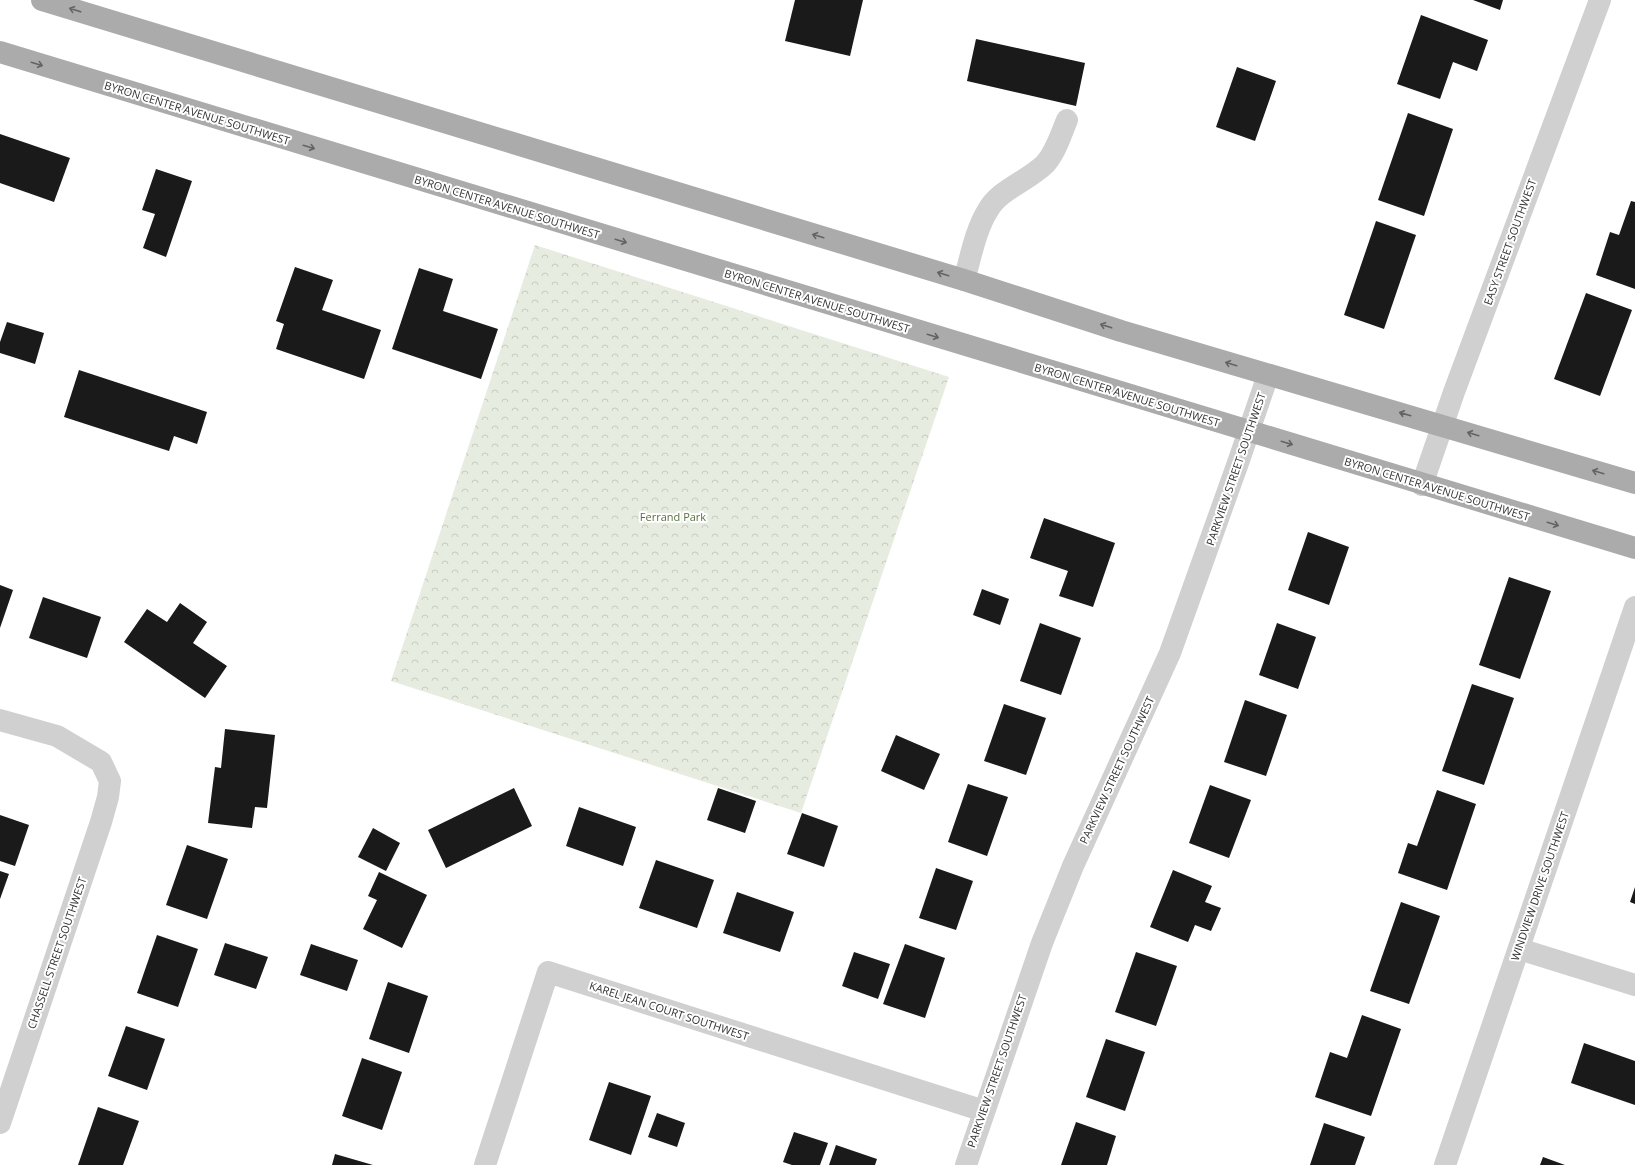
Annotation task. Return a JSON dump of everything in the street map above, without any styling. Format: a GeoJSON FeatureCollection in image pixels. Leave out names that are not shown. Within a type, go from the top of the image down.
{"type":"FeatureCollection","features":[{"type":"Feature","properties":{"kind":"main road"},"geometry":{"type":"LineString","coordinates":[[42,0],[964,280],[1121,331],[1635,483]]}},
{"type":"Feature","properties":{"kind":"main road","name":"BYRON CENTER AVENUE SOUTHWEST"},"geometry":{"type":"LineString","coordinates":[[0,52],[1635,548]]}},
{"type":"Feature","properties":{"kind":"street","name":"EASY STREET SOUTHWEST"},"geometry":{"type":"LineString","coordinates":[[1422,484],[1457,384],[1600,0]]}},
{"type":"Feature","properties":{"kind":"street"},"geometry":{"type":"LineString","coordinates":[[964,280],[975,241],[988,210],[995,200],[1045,163],[1057,144],[1067,120]]}},
{"type":"Feature","properties":{"kind":"street","name":"PARKVIEW STREET SOUTHWEST"},"geometry":{"type":"LineString","coordinates":[[966,1165],[1026,986],[1057,903],[1170,653],[1268,375]]}},
{"type":"Feature","properties":{"kind":"street","name":"WINDVIEW DRIVE SOUTHWEST"},"geometry":{"type":"LineString","coordinates":[[1445,1165],[1635,607]]}},
{"type":"Feature","properties":{"kind":"street","name":"CHASSELL STREET SOUTHWEST"},"geometry":{"type":"LineString","coordinates":[[0,720],[57,736],[101,762],[110,781],[108,797],[101,822],[0,1123]]}},
{"type":"Feature","properties":{"kind":"street"},"geometry":{"type":"LineString","coordinates":[[1519,949],[1635,985]]}},
{"type":"Feature","properties":{"kind":"street","name":"KAREL JEAN COURT SOUTHWEST"},"geometry":{"type":"LineString","coordinates":[[485,1165],[548,972],[984,1111]]}},
{"type":"Feature","properties":{"kind":"green space","name":"Ferrand Park"},"geometry":{"type":"Polygon","coordinates":[[[535,245],[949,377],[801,813],[391,681],[535,245]]]}},
{"type":"Feature","properties":{"kind":"building"},"geometry":{"type":"Polygon","coordinates":[[[795,0],[863,0],[850,56],[785,41],[795,0]]]}},
{"type":"Feature","properties":{"kind":"building"},"geometry":{"type":"Polygon","coordinates":[[[1473,0],[1503,0],[1500,10],[1473,0]]]}},
{"type":"Feature","properties":{"kind":"building"},"geometry":{"type":"Polygon","coordinates":[[[1421,15],[1488,40],[1477,71],[1453,62],[1440,99],[1397,84],[1421,15]]]}},
{"type":"Feature","properties":{"kind":"building"},"geometry":{"type":"Polygon","coordinates":[[[976,39],[1085,63],[1076,106],[967,81],[976,39]]]}},
{"type":"Feature","properties":{"kind":"building"},"geometry":{"type":"Polygon","coordinates":[[[1237,67],[1276,81],[1255,141],[1216,127],[1237,67]]]}},
{"type":"Feature","properties":{"kind":"building"},"geometry":{"type":"Polygon","coordinates":[[[1408,113],[1453,129],[1424,216],[1378,200],[1408,113]]]}},
{"type":"Feature","properties":{"kind":"building"},"geometry":{"type":"Polygon","coordinates":[[[0,134],[70,158],[54,202],[0,183],[0,134]]]}},
{"type":"Feature","properties":{"kind":"building"},"geometry":{"type":"Polygon","coordinates":[[[156,169],[192,181],[166,257],[143,248],[155,214],[142,210],[156,169]]]}},
{"type":"Feature","properties":{"kind":"building"},"geometry":{"type":"Polygon","coordinates":[[[1631,201],[1635,202],[1635,289],[1596,275],[1610,232],[1619,235],[1631,201]]]}},
{"type":"Feature","properties":{"kind":"building"},"geometry":{"type":"Polygon","coordinates":[[[1376,221],[1416,235],[1384,329],[1344,315],[1376,221]]]}},
{"type":"Feature","properties":{"kind":"building"},"geometry":{"type":"Polygon","coordinates":[[[295,267],[333,280],[322,310],[381,330],[364,379],[276,349],[284,324],[276,321],[295,267]]]}},
{"type":"Feature","properties":{"kind":"building"},"geometry":{"type":"Polygon","coordinates":[[[419,268],[453,279],[443,311],[498,329],[481,379],[392,349],[419,268]]]}},
{"type":"Feature","properties":{"kind":"building"},"geometry":{"type":"Polygon","coordinates":[[[1586,293],[1632,310],[1600,396],[1554,379],[1586,293]]]}},
{"type":"Feature","properties":{"kind":"building"},"geometry":{"type":"Polygon","coordinates":[[[7,322],[44,333],[35,364],[0,353],[0,342],[7,322]]]}},
{"type":"Feature","properties":{"kind":"building"},"geometry":{"type":"Polygon","coordinates":[[[79,370],[207,412],[197,444],[174,436],[169,451],[64,417],[79,370]]]}},
{"type":"Feature","properties":{"kind":"building"},"geometry":{"type":"Polygon","coordinates":[[[1044,518],[1115,543],[1093,607],[1059,596],[1068,571],[1030,558],[1044,518]]]}},
{"type":"Feature","properties":{"kind":"building"},"geometry":{"type":"Polygon","coordinates":[[[1308,532],[1349,547],[1329,605],[1288,590],[1308,532]]]}},
{"type":"Feature","properties":{"kind":"building"},"geometry":{"type":"Polygon","coordinates":[[[1509,577],[1551,591],[1520,679],[1479,665],[1509,577]]]}},
{"type":"Feature","properties":{"kind":"building"},"geometry":{"type":"Polygon","coordinates":[[[0,585],[13,590],[0,628],[0,585]]]}},
{"type":"Feature","properties":{"kind":"building"},"geometry":{"type":"Polygon","coordinates":[[[982,589],[1009,599],[1000,625],[973,615],[982,589]]]}},
{"type":"Feature","properties":{"kind":"building"},"geometry":{"type":"Polygon","coordinates":[[[43,597],[101,617],[87,658],[29,638],[43,597]]]}},
{"type":"Feature","properties":{"kind":"building"},"geometry":{"type":"Polygon","coordinates":[[[180,603],[207,622],[193,643],[227,666],[205,698],[124,642],[147,609],[167,622],[180,603]]]}},
{"type":"Feature","properties":{"kind":"building"},"geometry":{"type":"Polygon","coordinates":[[[1040,623],[1081,638],[1061,695],[1020,681],[1040,623]]]}},
{"type":"Feature","properties":{"kind":"building"},"geometry":{"type":"Polygon","coordinates":[[[1277,623],[1316,637],[1298,689],[1259,675],[1277,623]]]}},
{"type":"Feature","properties":{"kind":"building"},"geometry":{"type":"Polygon","coordinates":[[[1472,684],[1514,698],[1484,785],[1442,771],[1472,684]]]}},
{"type":"Feature","properties":{"kind":"building"},"geometry":{"type":"Polygon","coordinates":[[[1245,700],[1287,715],[1266,776],[1224,762],[1245,700]]]}},
{"type":"Feature","properties":{"kind":"building"},"geometry":{"type":"Polygon","coordinates":[[[1004,704],[1046,718],[1026,775],[984,761],[1004,704]]]}},
{"type":"Feature","properties":{"kind":"building"},"geometry":{"type":"Polygon","coordinates":[[[225,729],[275,735],[267,808],[255,807],[252,828],[208,823],[215,767],[221,768],[225,729]]]}},
{"type":"Feature","properties":{"kind":"building"},"geometry":{"type":"Polygon","coordinates":[[[896,735],[940,754],[924,790],[881,771],[896,735]]]}},
{"type":"Feature","properties":{"kind":"building"},"geometry":{"type":"Polygon","coordinates":[[[968,784],[1008,797],[987,856],[948,842],[968,784]]]}},
{"type":"Feature","properties":{"kind":"building"},"geometry":{"type":"Polygon","coordinates":[[[1210,785],[1251,800],[1229,858],[1189,843],[1210,785]]]}},
{"type":"Feature","properties":{"kind":"building"},"geometry":{"type":"Polygon","coordinates":[[[514,788],[532,826],[446,868],[428,830],[514,788]]]}},
{"type":"Feature","properties":{"kind":"building"},"geometry":{"type":"Polygon","coordinates":[[[718,788],[756,801],[745,833],[707,820],[718,788]]]}},
{"type":"Feature","properties":{"kind":"building"},"geometry":{"type":"Polygon","coordinates":[[[1437,790],[1476,804],[1447,890],[1398,873],[1408,843],[1417,846],[1437,790]]]}},
{"type":"Feature","properties":{"kind":"building"},"geometry":{"type":"Polygon","coordinates":[[[579,807],[636,827],[623,866],[566,846],[579,807]]]}},
{"type":"Feature","properties":{"kind":"building"},"geometry":{"type":"Polygon","coordinates":[[[802,813],[838,826],[824,867],[787,854],[802,813]]]}},
{"type":"Feature","properties":{"kind":"building"},"geometry":{"type":"Polygon","coordinates":[[[0,815],[29,825],[15,866],[0,861],[0,815]]]}},
{"type":"Feature","properties":{"kind":"building"},"geometry":{"type":"Polygon","coordinates":[[[373,828],[400,843],[386,871],[358,857],[373,828]]]}},
{"type":"Feature","properties":{"kind":"building"},"geometry":{"type":"Polygon","coordinates":[[[187,845],[228,859],[207,919],[166,905],[187,845]]]}},
{"type":"Feature","properties":{"kind":"building"},"geometry":{"type":"Polygon","coordinates":[[[656,860],[714,880],[697,928],[639,908],[656,860]]]}},
{"type":"Feature","properties":{"kind":"building"},"geometry":{"type":"Polygon","coordinates":[[[936,868],[973,881],[956,930],[919,918],[936,868]]]}},
{"type":"Feature","properties":{"kind":"building"},"geometry":{"type":"Polygon","coordinates":[[[1173,870],[1212,886],[1205,902],[1221,908],[1211,931],[1195,925],[1188,942],[1150,927],[1173,870]]]}},
{"type":"Feature","properties":{"kind":"building"},"geometry":{"type":"Polygon","coordinates":[[[0,871],[9,874],[0,899],[0,871]]]}},
{"type":"Feature","properties":{"kind":"building"},"geometry":{"type":"Polygon","coordinates":[[[379,872],[427,895],[402,948],[363,929],[377,900],[368,896],[379,872]]]}},
{"type":"Feature","properties":{"kind":"building"},"geometry":{"type":"Polygon","coordinates":[[[1635,887],[1635,904],[1630,902],[1635,887]]]}},
{"type":"Feature","properties":{"kind":"building"},"geometry":{"type":"Polygon","coordinates":[[[737,892],[794,912],[780,952],[723,933],[737,892]]]}},
{"type":"Feature","properties":{"kind":"building"},"geometry":{"type":"Polygon","coordinates":[[[1401,902],[1440,916],[1409,1004],[1370,991],[1401,902]]]}},
{"type":"Feature","properties":{"kind":"building"},"geometry":{"type":"Polygon","coordinates":[[[157,935],[198,949],[178,1007],[137,993],[157,935]]]}},
{"type":"Feature","properties":{"kind":"building"},"geometry":{"type":"Polygon","coordinates":[[[225,943],[268,957],[256,989],[214,975],[225,943]]]}},
{"type":"Feature","properties":{"kind":"building"},"geometry":{"type":"Polygon","coordinates":[[[311,944],[358,960],[347,991],[300,975],[311,944]]]}},
{"type":"Feature","properties":{"kind":"building"},"geometry":{"type":"Polygon","coordinates":[[[905,944],[945,958],[925,1018],[883,1004],[905,944]]]}},
{"type":"Feature","properties":{"kind":"building"},"geometry":{"type":"Polygon","coordinates":[[[854,952],[890,964],[878,999],[842,986],[854,952]]]}},
{"type":"Feature","properties":{"kind":"building"},"geometry":{"type":"Polygon","coordinates":[[[1136,952],[1177,966],[1156,1026],[1115,1012],[1136,952]]]}},
{"type":"Feature","properties":{"kind":"building"},"geometry":{"type":"Polygon","coordinates":[[[388,982],[428,996],[409,1053],[369,1039],[388,982]]]}},
{"type":"Feature","properties":{"kind":"building"},"geometry":{"type":"Polygon","coordinates":[[[1362,1015],[1401,1029],[1371,1116],[1315,1097],[1330,1052],[1347,1058],[1362,1015]]]}},
{"type":"Feature","properties":{"kind":"building"},"geometry":{"type":"Polygon","coordinates":[[[126,1026],[165,1039],[147,1090],[108,1076],[126,1026]]]}},
{"type":"Feature","properties":{"kind":"building"},"geometry":{"type":"Polygon","coordinates":[[[1106,1039],[1145,1052],[1125,1111],[1086,1097],[1106,1039]]]}},
{"type":"Feature","properties":{"kind":"building"},"geometry":{"type":"Polygon","coordinates":[[[1584,1043],[1635,1061],[1635,1105],[1571,1083],[1584,1043]]]}},
{"type":"Feature","properties":{"kind":"building"},"geometry":{"type":"Polygon","coordinates":[[[362,1058],[402,1072],[382,1130],[342,1116],[362,1058]]]}},
{"type":"Feature","properties":{"kind":"building"},"geometry":{"type":"Polygon","coordinates":[[[609,1082],[651,1096],[631,1155],[589,1140],[609,1082]]]}},
{"type":"Feature","properties":{"kind":"building"},"geometry":{"type":"Polygon","coordinates":[[[98,1107],[139,1121],[123,1165],[78,1165],[98,1107]]]}},
{"type":"Feature","properties":{"kind":"building"},"geometry":{"type":"Polygon","coordinates":[[[657,1113],[685,1123],[677,1147],[648,1137],[657,1113]]]}},
{"type":"Feature","properties":{"kind":"building"},"geometry":{"type":"Polygon","coordinates":[[[1076,1122],[1116,1136],[1107,1165],[1061,1165],[1076,1122]]]}},
{"type":"Feature","properties":{"kind":"building"},"geometry":{"type":"Polygon","coordinates":[[[1324,1123],[1365,1137],[1355,1165],[1310,1165],[1324,1123]]]}},
{"type":"Feature","properties":{"kind":"building"},"geometry":{"type":"Polygon","coordinates":[[[794,1132],[828,1143],[820,1165],[792,1165],[783,1162],[794,1132]]]}},
{"type":"Feature","properties":{"kind":"building"},"geometry":{"type":"Polygon","coordinates":[[[836,1145],[877,1159],[875,1165],[829,1165],[836,1145]]]}},
{"type":"Feature","properties":{"kind":"building"},"geometry":{"type":"Polygon","coordinates":[[[335,1154],[373,1165],[332,1165],[335,1154]]]}},
{"type":"Feature","properties":{"kind":"building"},"geometry":{"type":"Polygon","coordinates":[[[1543,1157],[1565,1165],[1540,1165],[1543,1157]]]}}]}
